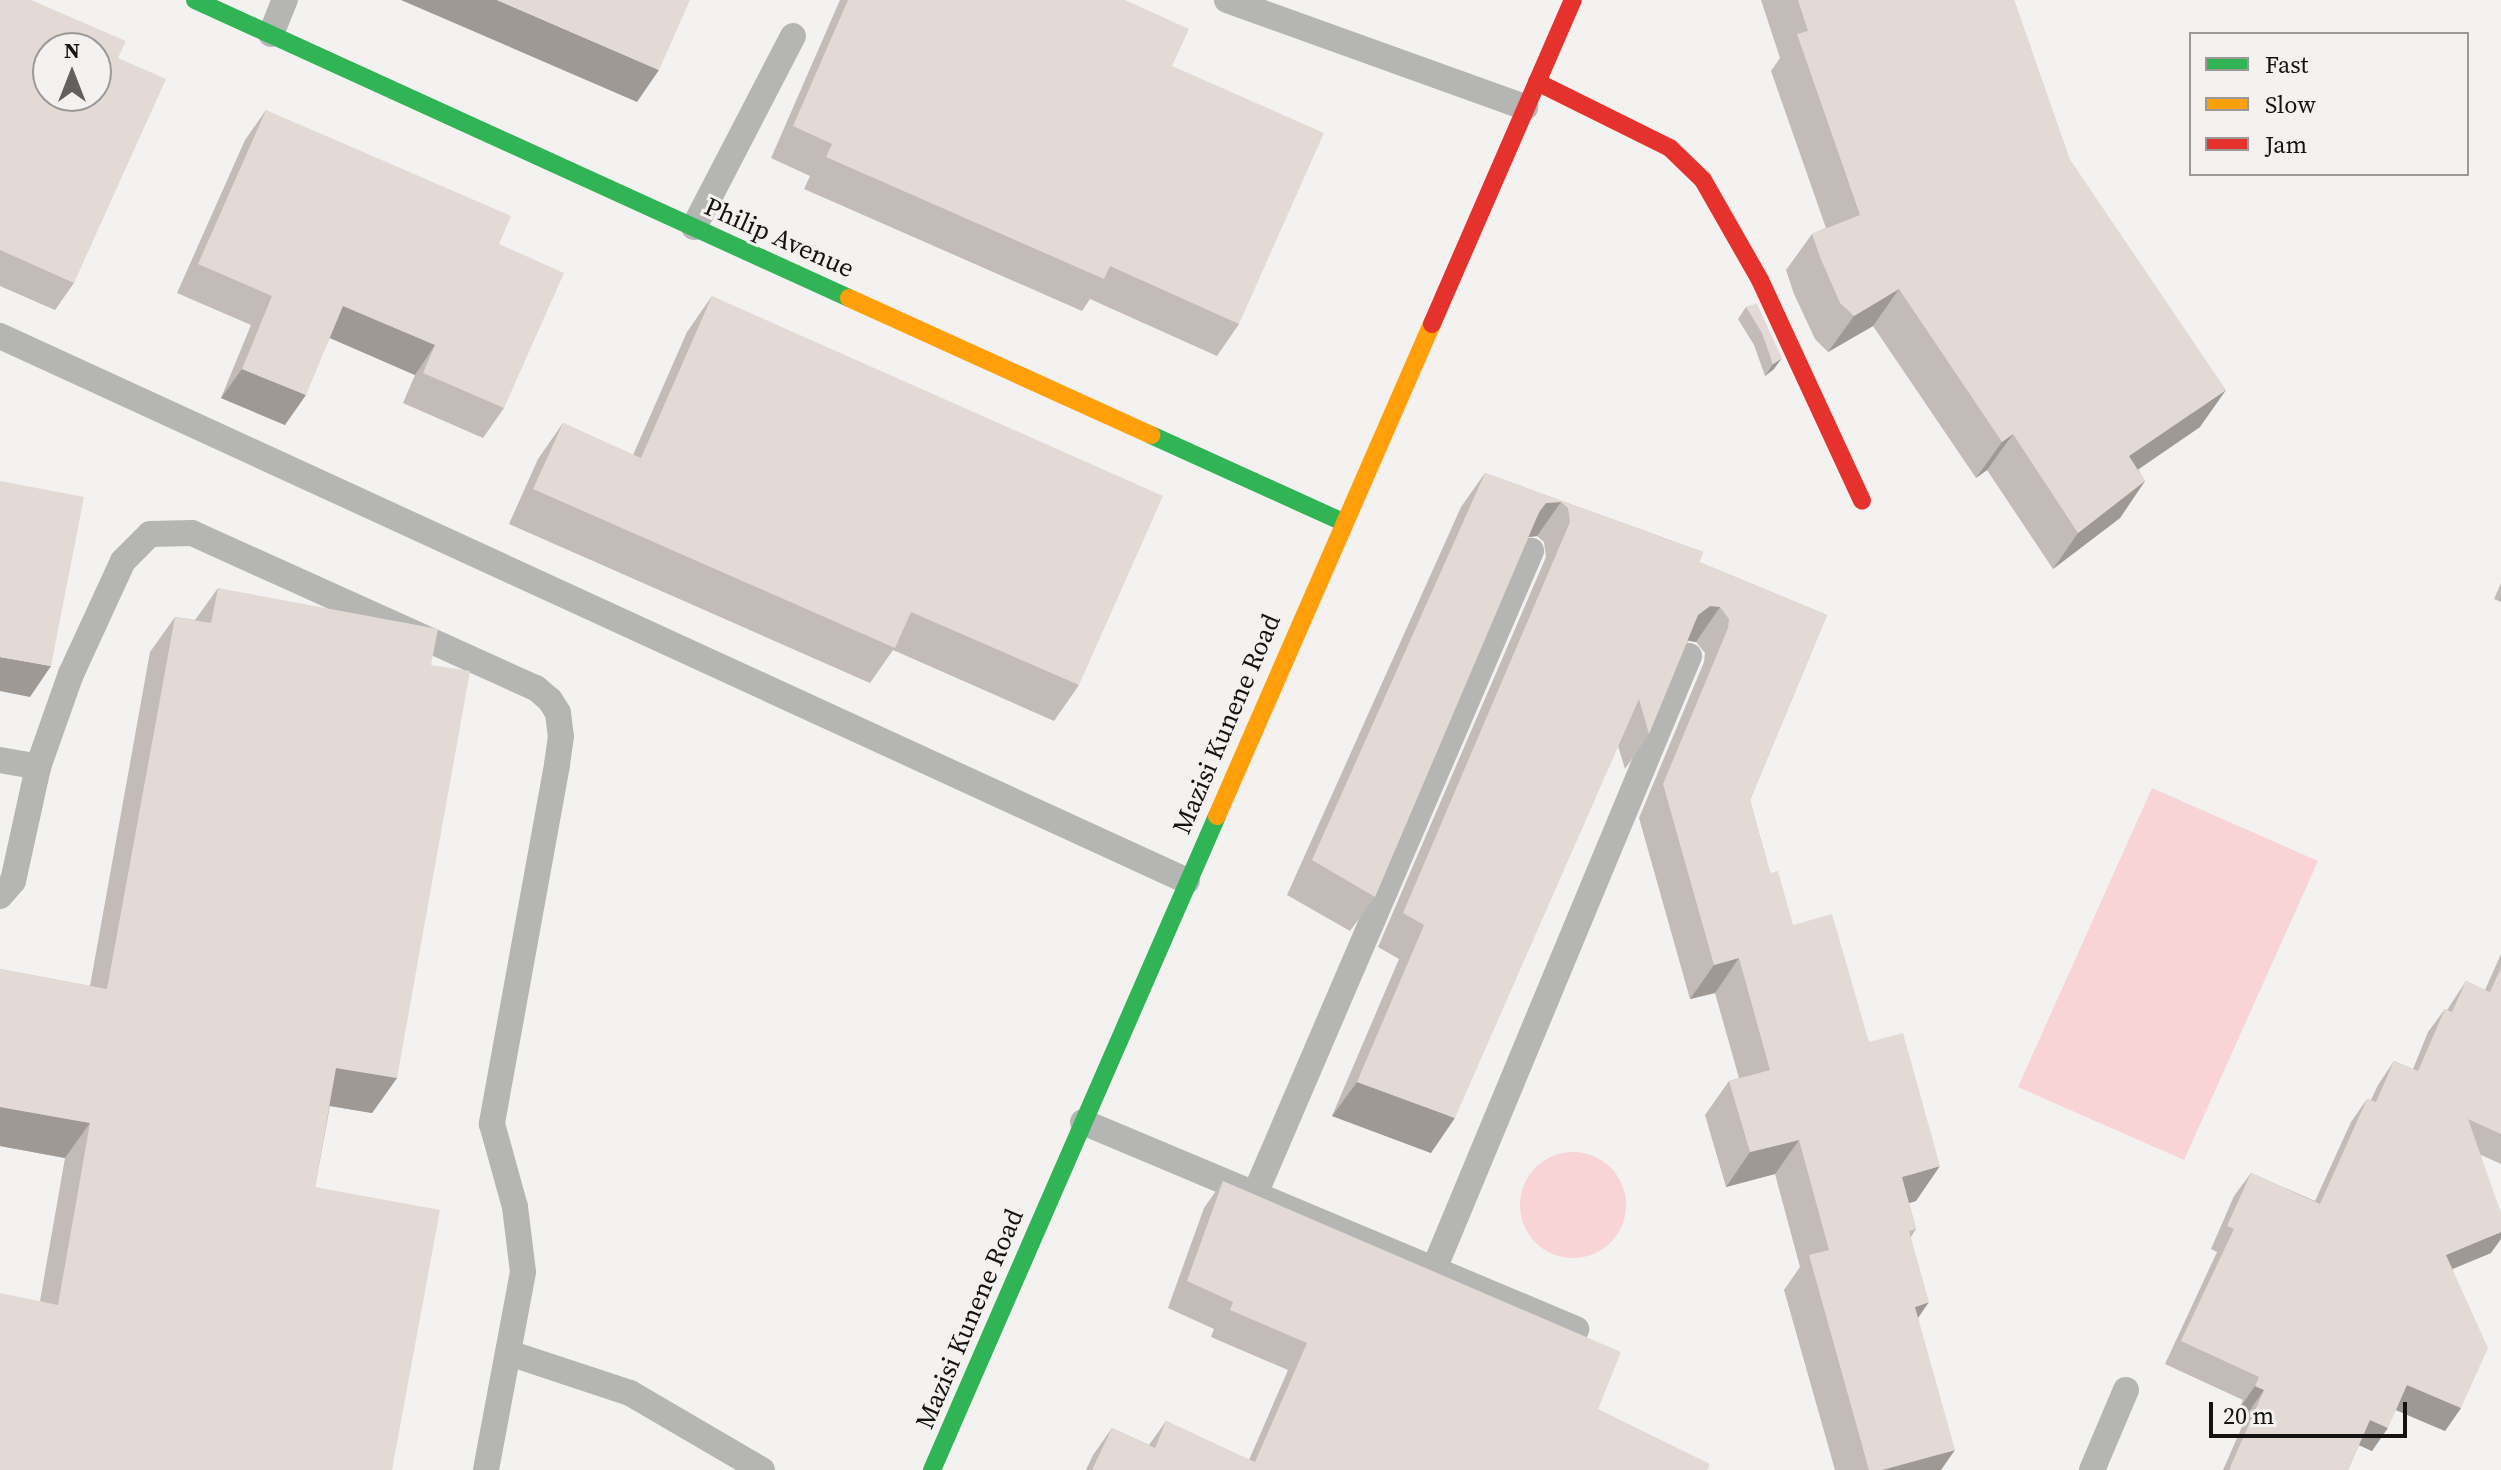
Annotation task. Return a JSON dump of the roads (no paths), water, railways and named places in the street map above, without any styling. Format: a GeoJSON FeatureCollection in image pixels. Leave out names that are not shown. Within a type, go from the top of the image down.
{"type":"FeatureCollection","features":[{"type":"Feature","properties":{"kind":"street","name":"Philip Avenue"},"geometry":{"type":"LineString","coordinates":[[195,0],[1343,522]]}},
{"type":"Feature","properties":{"kind":"street","name":"Mazisi Kunene Road"},"geometry":{"type":"LineString","coordinates":[[932,1470],[1573,0]]}},
{"type":"Feature","properties":{"kind":"street"},"geometry":{"type":"LineString","coordinates":[[1537,82],[1670,148],[1703,180],[1760,280],[1862,501]]}},
{"type":"Feature","properties":{"kind":"lane"},"geometry":{"type":"LineString","coordinates":[[271,34],[285,0]]}},
{"type":"Feature","properties":{"kind":"lane"},"geometry":{"type":"LineString","coordinates":[[1227,0],[1525,107]]}},
{"type":"Feature","properties":{"kind":"lane"},"geometry":{"type":"LineString","coordinates":[[694,227],[793,36]]}},
{"type":"Feature","properties":{"kind":"lane"},"geometry":{"type":"LineString","coordinates":[[0,336],[1187,881]]}},
{"type":"Feature","properties":{"kind":"lane"},"geometry":{"type":"LineString","coordinates":[[0,896],[13,881],[38,767],[71,674],[123,561],[150,534],[170,531],[207,540],[536,688],[550,700],[558,713],[559,750],[492,1124],[522,1244],[523,1272],[491,1468]]}},
{"type":"Feature","properties":{"kind":"lane"},"geometry":{"type":"LineString","coordinates":[[1255,1194],[1531,551]]}},
{"type":"Feature","properties":{"kind":"lane"},"geometry":{"type":"LineString","coordinates":[[1434,1269],[1689,656]]}},
{"type":"Feature","properties":{"kind":"lane"},"geometry":{"type":"LineString","coordinates":[[0,760],[38,767]]}},
{"type":"Feature","properties":{"kind":"lane"},"geometry":{"type":"LineString","coordinates":[[1083,1122],[1576,1329]]}},
{"type":"Feature","properties":{"kind":"lane"},"geometry":{"type":"LineString","coordinates":[[509,1353],[630,1393],[762,1470]]}},
{"type":"Feature","properties":{"kind":"lane"},"geometry":{"type":"LineString","coordinates":[[2092,1470],[2126,1390]]}}]}
